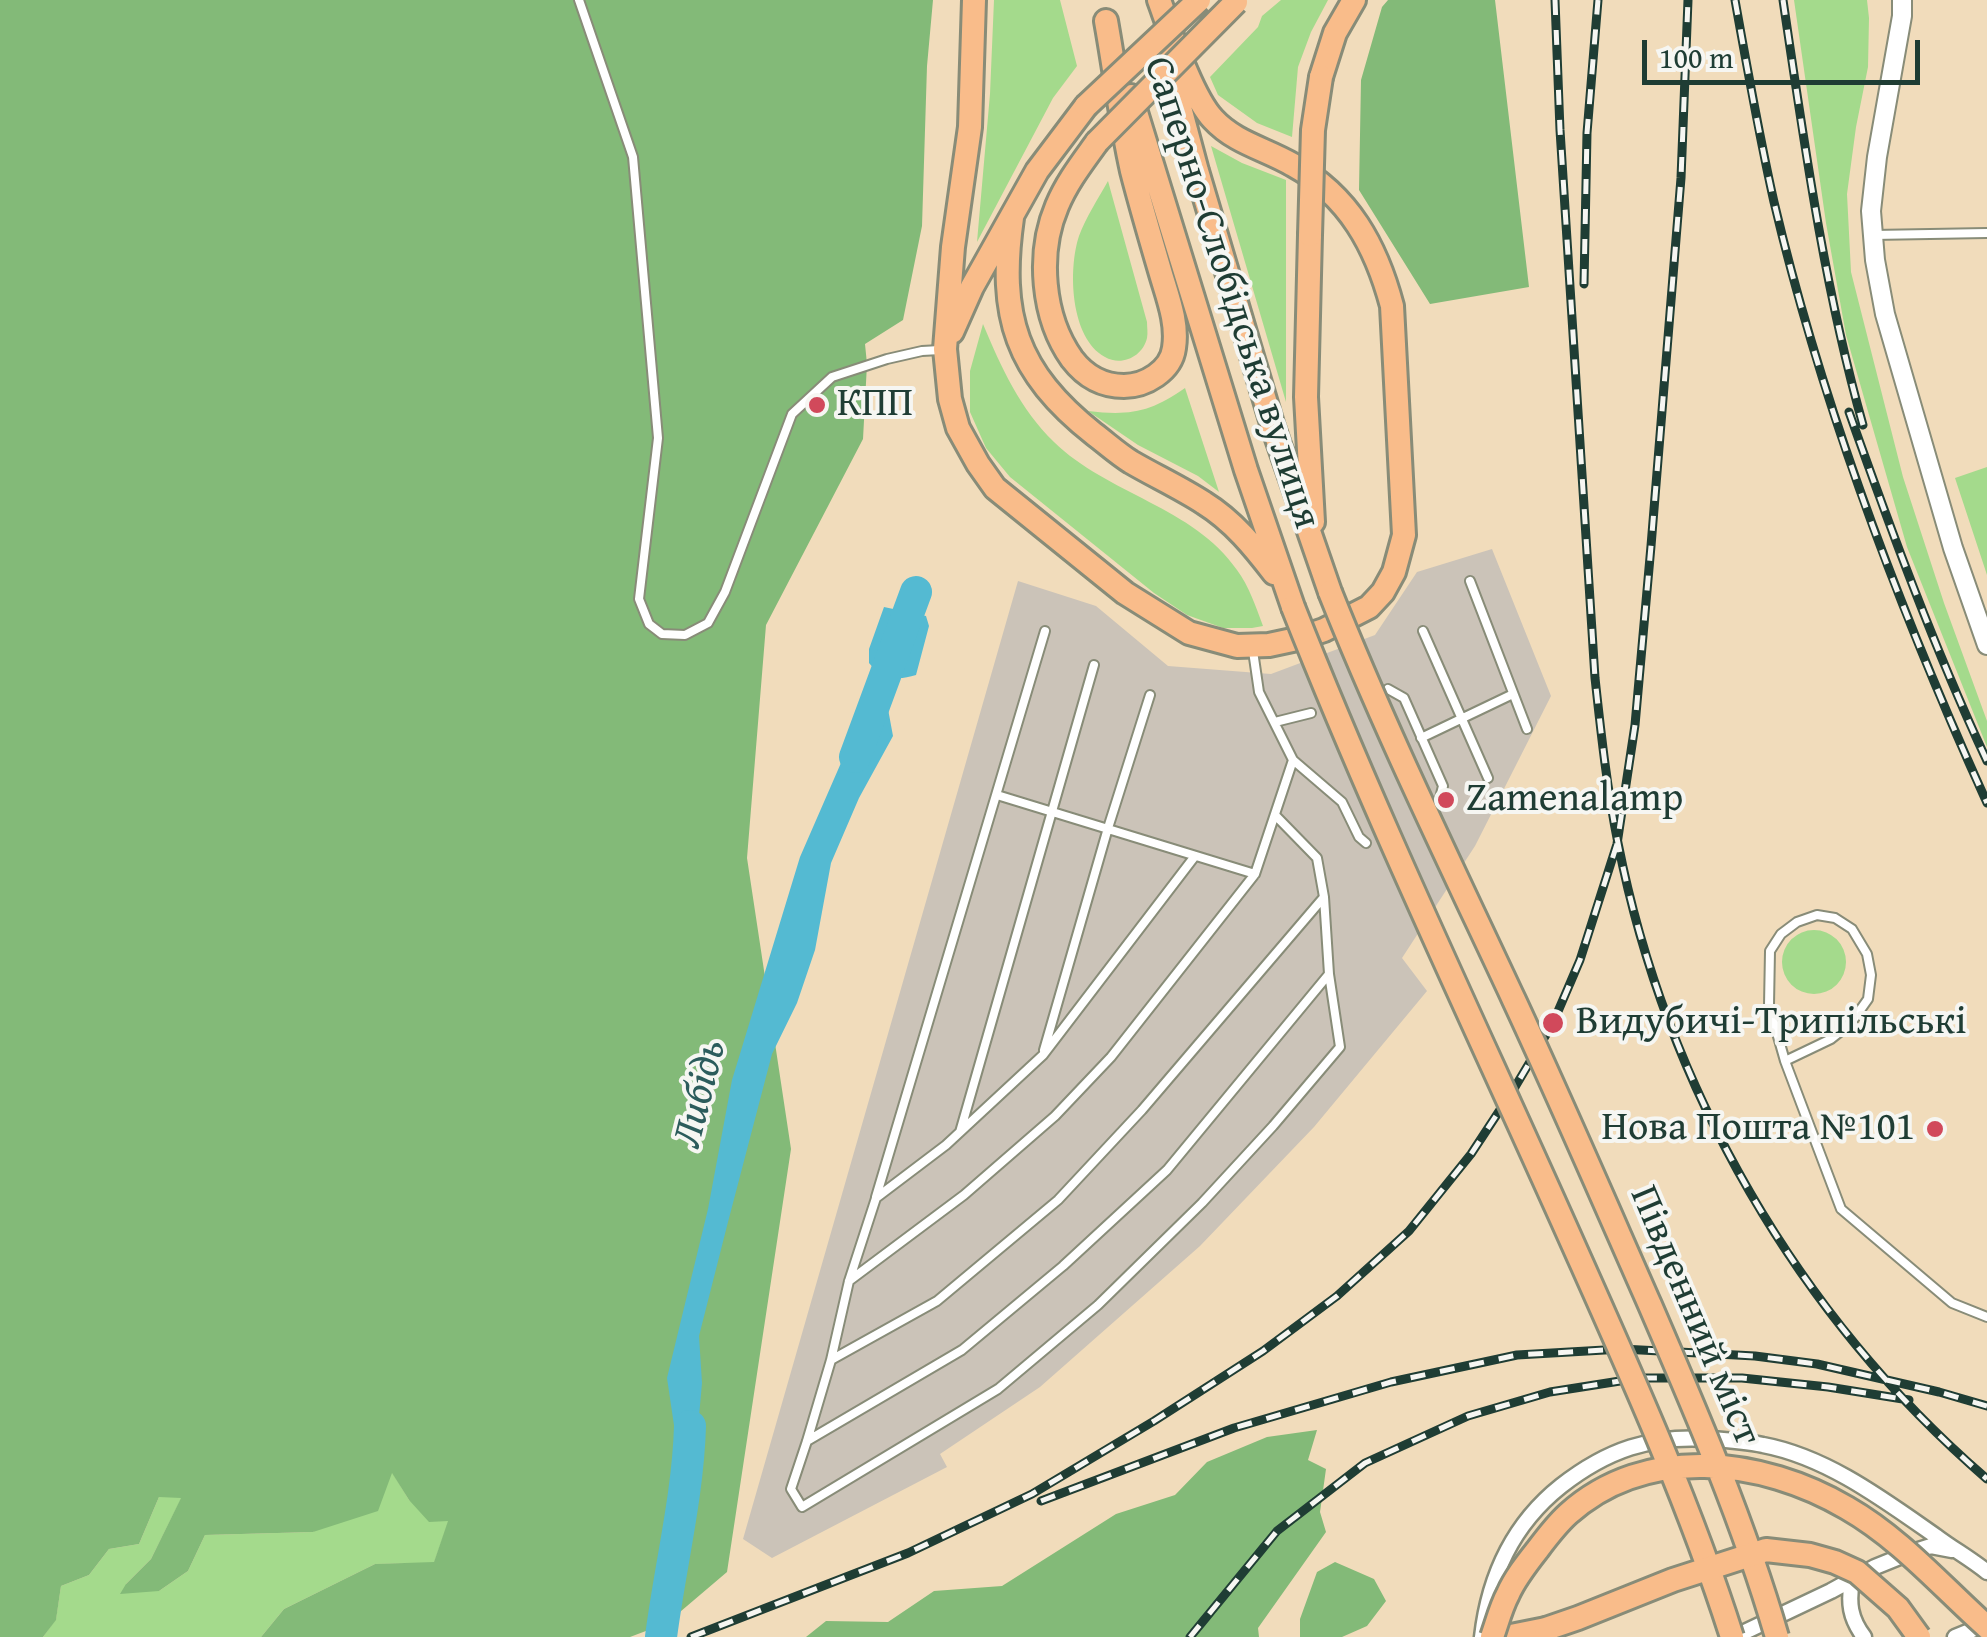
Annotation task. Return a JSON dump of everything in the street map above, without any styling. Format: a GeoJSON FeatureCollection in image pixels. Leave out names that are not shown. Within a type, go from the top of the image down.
{"type":"FeatureCollection","features":[{"type":"Feature","properties":{"kind":"main road"},"geometry":{"type":"LineString","coordinates":[[974,0],[970,128],[945,350],[950,399],[958,428],[995,488],[1125,593],[1169,622],[1215,641],[1252,646],[1297,639],[1369,607],[1383,592],[1401,552],[1404,535],[1392,306],[1368,239],[1347,206],[1293,164],[1255,149],[1212,118],[1155,0]]}},
{"type":"Feature","properties":{"kind":"main road","name":"Саперно-Слобідська вулиця"},"geometry":{"type":"LineString","coordinates":[[1155,0],[1213,226],[1272,427],[1330,592]]}},
{"type":"Feature","properties":{"kind":"main road"},"geometry":{"type":"LineString","coordinates":[[945,350],[972,287],[1036,171],[1086,106],[1198,0]]}},
{"type":"Feature","properties":{"kind":"main road"},"geometry":{"type":"LineString","coordinates":[[1316,555],[1306,397],[1313,130],[1321,78],[1335,33],[1354,0]]}},
{"type":"Feature","properties":{"kind":"main road"},"geometry":{"type":"LineString","coordinates":[[1103,10],[1132,170],[1174,322],[1174,352],[1168,366],[1136,386],[1093,380],[1060,342],[1050,314],[1046,280],[1048,233],[1070,179],[1097,142],[1237,1]]}},
{"type":"Feature","properties":{"kind":"main road","name":"Саперно-Слобідська вулиця"},"geometry":{"type":"LineString","coordinates":[[1103,10],[1246,470],[1290,598]]}},
{"type":"Feature","properties":{"kind":"main road"},"geometry":{"type":"LineString","coordinates":[[1008,301],[1006,259],[1012,218]]}},
{"type":"Feature","properties":{"kind":"main road"},"geometry":{"type":"LineString","coordinates":[[972,287],[988,278],[999,282],[1022,350],[1040,383],[1070,414],[1127,460],[1206,504],[1248,540],[1290,598]]}},
{"type":"Feature","properties":{"kind":"main road","name":"Південний міст"},"geometry":{"type":"LineString","coordinates":[[1330,592],[1682,1378],[1748,1545],[1778,1637]]}},
{"type":"Feature","properties":{"kind":"main road","name":"Південний міст"},"geometry":{"type":"LineString","coordinates":[[1290,598],[1360,769],[1662,1447],[1733,1637]]}},
{"type":"Feature","properties":{"kind":"main road"},"geometry":{"type":"LineString","coordinates":[[1492,1637],[1507,1594],[1528,1560],[1569,1513],[1615,1484],[1663,1468],[1693,1466],[1743,1468],[1815,1490],[1886,1534],[1987,1625]]}},
{"type":"Feature","properties":{"kind":"main road"},"geometry":{"type":"LineString","coordinates":[[1506,1637],[1546,1629],[1766,1550],[1810,1555],[1856,1572],[1898,1608],[1919,1637]]}},
{"type":"Feature","properties":{"kind":"street"},"geometry":{"type":"LineString","coordinates":[[1902,0],[1871,211],[1875,260],[1885,314],[1953,548],[1987,645]]}},
{"type":"Feature","properties":{"kind":"street"},"geometry":{"type":"LineString","coordinates":[[1482,1637],[1486,1607],[1508,1548],[1528,1516],[1601,1459],[1644,1442],[1684,1438],[1763,1445],[1790,1452],[1860,1486],[1987,1572]]}},
{"type":"Feature","properties":{"kind":"street"},"geometry":{"type":"LineString","coordinates":[[1733,1637],[1875,1566],[1931,1546],[1956,1550]]}},
{"type":"Feature","properties":{"kind":"street"},"geometry":{"type":"LineString","coordinates":[[1852,1580],[1848,1598],[1851,1617],[1864,1637]]}},
{"type":"Feature","properties":{"kind":"street"},"geometry":{"type":"LineString","coordinates":[[1955,1637],[1987,1625]]}},
{"type":"Feature","properties":{"kind":"lane"},"geometry":{"type":"LineString","coordinates":[[578,0],[633,156],[658,438],[639,599],[648,624],[662,634],[686,636],[708,623],[724,592],[792,414],[815,390],[832,377],[867,364],[922,351],[945,350]]}},
{"type":"Feature","properties":{"kind":"lane"},"geometry":{"type":"LineString","coordinates":[[1873,235],[1987,233]]}},
{"type":"Feature","properties":{"kind":"lane"},"geometry":{"type":"LineString","coordinates":[[1470,581],[1528,729]]}},
{"type":"Feature","properties":{"kind":"lane"},"geometry":{"type":"LineString","coordinates":[[1046,631],[849,1280],[831,1360],[790,1489],[802,1507],[998,1389],[1098,1304],[1214,1190],[1340,1048],[1317,858],[1275,814]]}},
{"type":"Feature","properties":{"kind":"lane"},"geometry":{"type":"LineString","coordinates":[[1423,631],[1488,778]]}},
{"type":"Feature","properties":{"kind":"lane"},"geometry":{"type":"LineString","coordinates":[[1252,646],[1259,692],[1293,760],[1342,802],[1366,844]]}},
{"type":"Feature","properties":{"kind":"lane"},"geometry":{"type":"LineString","coordinates":[[959,1133],[1094,665]]}},
{"type":"Feature","properties":{"kind":"lane"},"geometry":{"type":"LineString","coordinates":[[1388,689],[1404,698],[1443,786],[1438,806]]}},
{"type":"Feature","properties":{"kind":"lane"},"geometry":{"type":"LineString","coordinates":[[1421,738],[1514,694]]}},
{"type":"Feature","properties":{"kind":"lane"},"geometry":{"type":"LineString","coordinates":[[1042,1056],[1150,695]]}},
{"type":"Feature","properties":{"kind":"lane"},"geometry":{"type":"LineString","coordinates":[[1274,722],[1310,713]]}},
{"type":"Feature","properties":{"kind":"lane"},"geometry":{"type":"LineString","coordinates":[[849,1280],[964,1195],[1054,1116],[1110,1057],[1255,874],[1293,760]]}},
{"type":"Feature","properties":{"kind":"lane"},"geometry":{"type":"LineString","coordinates":[[996,795],[1255,874]]}},
{"type":"Feature","properties":{"kind":"lane"},"geometry":{"type":"LineString","coordinates":[[876,1198],[959,1133],[1042,1056],[1195,856]]}},
{"type":"Feature","properties":{"kind":"lane"},"geometry":{"type":"LineString","coordinates":[[831,1360],[937,1302],[1058,1200],[1142,1110],[1324,897]]}},
{"type":"Feature","properties":{"kind":"lane"},"geometry":{"type":"LineString","coordinates":[[1784,1061],[1831,1039],[1851,1024],[1868,999],[1871,975],[1867,954],[1852,929],[1835,918],[1817,915],[1797,922],[1781,934],[1770,951],[1769,1005],[1784,1061],[1841,1209],[1952,1302],[1987,1317]]}},
{"type":"Feature","properties":{"kind":"lane"},"geometry":{"type":"LineString","coordinates":[[807,1441],[962,1350],[1062,1266],[1167,1170],[1329,974]]}},
{"type":"Feature","properties":{"kind":"shaded area"},"geometry":{"type":"Polygon","coordinates":[[[1492,549],[1551,696],[1475,846],[1402,958],[1427,991],[1314,1127],[1200,1246],[1040,1387],[940,1454],[947,1467],[772,1558],[743,1539],[1018,581],[1096,606],[1168,666],[1271,674],[1375,635],[1417,572],[1492,549]]]}},
{"type":"Feature","properties":{"kind":"green space"},"geometry":{"type":"Polygon","coordinates":[[[0,0],[933,0],[922,226],[903,320],[865,344],[863,439],[766,625],[747,858],[791,1149],[727,1572],[667,1623],[630,1637],[261,1637],[284,1609],[375,1564],[434,1562],[448,1521],[429,1522],[392,1473],[378,1511],[313,1532],[205,1535],[188,1571],[159,1591],[120,1594],[151,1559],[181,1498],[159,1497],[139,1544],[109,1549],[89,1575],[61,1586],[56,1620],[43,1637],[0,1637],[0,0]]]}},
{"type":"Feature","properties":{"kind":"green space"},"geometry":{"type":"Polygon","coordinates":[[[994,0],[1060,0],[1077,66],[1053,98],[977,242],[990,94],[994,0]]]}},
{"type":"Feature","properties":{"kind":"green space"},"geometry":{"type":"Polygon","coordinates":[[[1281,0],[1328,0],[1298,67],[1292,137],[1257,123],[1218,95],[1210,77],[1258,27],[1262,16],[1281,0]]]}},
{"type":"Feature","properties":{"kind":"green space"},"geometry":{"type":"Polygon","coordinates":[[[1388,0],[1495,0],[1529,287],[1430,304],[1359,190],[1361,80],[1382,7],[1388,0]]]}},
{"type":"Feature","properties":{"kind":"green space"},"geometry":{"type":"Polygon","coordinates":[[[1794,0],[1867,0],[1868,67],[1847,194],[1851,272],[1903,477],[1987,721],[1987,747],[1907,547],[1846,335],[1794,0]]]}},
{"type":"Feature","properties":{"kind":"green space"},"geometry":{"type":"Polygon","coordinates":[[[1211,146],[1286,180],[1286,402],[1211,146]]]}},
{"type":"Feature","properties":{"kind":"green space"},"geometry":{"type":"Polygon","coordinates":[[[1108,181],[1147,322],[1147,338],[1141,350],[1118,361],[1093,348],[1085,335],[1078,319],[1073,284],[1079,236],[1108,181]]]}},
{"type":"Feature","properties":{"kind":"green space"},"geometry":{"type":"Polygon","coordinates":[[[983,324],[1012,387],[1054,442],[1099,475],[1198,531],[1219,549],[1245,583],[1263,626],[1223,628],[1187,615],[1010,477],[986,448],[970,412],[970,371],[983,324]]]}},
{"type":"Feature","properties":{"kind":"green space"},"geometry":{"type":"Polygon","coordinates":[[[1185,388],[1219,492],[1088,411],[1140,410],[1185,388]]]}},
{"type":"Feature","properties":{"kind":"green space"},"geometry":{"type":"Polygon","coordinates":[[[1987,467],[1987,575],[1955,478],[1987,467]]]}},
{"type":"Feature","properties":{"kind":"green space"},"geometry":{"type":"Polygon","coordinates":[[[1814,930],[1837,939],[1846,962],[1837,985],[1814,994],[1791,985],[1782,962],[1791,939],[1814,930]]]}},
{"type":"Feature","properties":{"kind":"green space"},"geometry":{"type":"Polygon","coordinates":[[[1317,1430],[1308,1460],[1326,1469],[1320,1512],[1326,1532],[1258,1628],[1259,1637],[806,1637],[826,1621],[888,1622],[934,1591],[1002,1586],[1116,1514],[1175,1495],[1207,1462],[1267,1437],[1317,1430]]]}},
{"type":"Feature","properties":{"kind":"green space"},"geometry":{"type":"Polygon","coordinates":[[[392,1472],[409,1500],[449,1520],[434,1563],[375,1564],[284,1609],[261,1637],[43,1637],[56,1619],[61,1586],[89,1575],[109,1549],[139,1544],[159,1497],[182,1497],[151,1559],[126,1584],[159,1591],[188,1571],[205,1535],[313,1532],[392,1472]]]}},
{"type":"Feature","properties":{"kind":"green space"},"geometry":{"type":"Polygon","coordinates":[[[1335,1562],[1374,1579],[1386,1601],[1367,1626],[1342,1637],[1300,1637],[1300,1619],[1317,1572],[1335,1562]]]}},
{"type":"Feature","properties":{"kind":"water"},"geometry":{"type":"Polygon","coordinates":[[[884,607],[926,616],[929,626],[916,675],[890,677],[869,663],[869,649],[884,607]]]}},
{"type":"Feature","properties":{"kind":"water"},"geometry":{"type":"Polygon","coordinates":[[[888,709],[893,736],[859,798],[831,863],[815,950],[797,1003],[772,1054],[699,1336],[702,1383],[694,1472],[680,1466],[667,1378],[708,1209],[732,1080],[800,857],[861,717],[888,709]]]}},
{"type":"Feature","properties":{"kind":"waterway","name":"Либідь"},"geometry":{"type":"LineString","coordinates":[[855,757],[916,592]]}},
{"type":"Feature","properties":{"kind":"waterway","name":"Либідь"},"geometry":{"type":"LineString","coordinates":[[661,1637],[690,1426]]}},
{"type":"Feature","properties":{"kind":"railway"},"geometry":{"type":"LineString","coordinates":[[1555,0],[1595,678],[1614,823],[1640,934],[1669,1023],[1706,1109],[1750,1192],[1800,1271],[1856,1345],[1919,1415],[1987,1479]]}},
{"type":"Feature","properties":{"kind":"railway"},"geometry":{"type":"LineString","coordinates":[[1584,284],[1587,133],[1598,0]]}},
{"type":"Feature","properties":{"kind":"railway"},"geometry":{"type":"LineString","coordinates":[[691,1637],[908,1553],[1032,1494],[1263,1351],[1337,1296],[1409,1231],[1471,1154],[1515,1087],[1553,1023],[1580,960],[1617,844],[1635,725],[1651,546],[1681,178],[1688,0]]}},
{"type":"Feature","properties":{"kind":"railway"},"geometry":{"type":"LineString","coordinates":[[1735,0],[1774,202],[1816,356],[1894,582],[1987,803]]}},
{"type":"Feature","properties":{"kind":"railway"},"geometry":{"type":"LineString","coordinates":[[1783,0],[1826,267],[1863,425]]}},
{"type":"Feature","properties":{"kind":"railway"},"geometry":{"type":"LineString","coordinates":[[1849,412],[1931,632],[1987,761]]}},
{"type":"Feature","properties":{"kind":"railway"},"geometry":{"type":"LineString","coordinates":[[1041,1501],[1234,1428],[1391,1382],[1517,1355],[1622,1349],[1755,1356],[1817,1364],[1987,1406]]}},
{"type":"Feature","properties":{"kind":"railway"},"geometry":{"type":"LineString","coordinates":[[1190,1637],[1277,1531],[1365,1463],[1468,1416],[1550,1392],[1639,1378],[1742,1378],[1909,1400]]}},
{"type":"Feature","properties":{"kind":"place","name":"КПП"},"geometry":{"type":"Point","coordinates":[817,405]}},
{"type":"Feature","properties":{"kind":"place","name":"Zamenalamp"},"geometry":{"type":"Point","coordinates":[1446,800]}},
{"type":"Feature","properties":{"kind":"place","name":"Видубичі-Трипільські"},"geometry":{"type":"Point","coordinates":[1553,1023]}},
{"type":"Feature","properties":{"kind":"place","name":"Нова Пошта №101"},"geometry":{"type":"Point","coordinates":[1935,1129]}}]}
